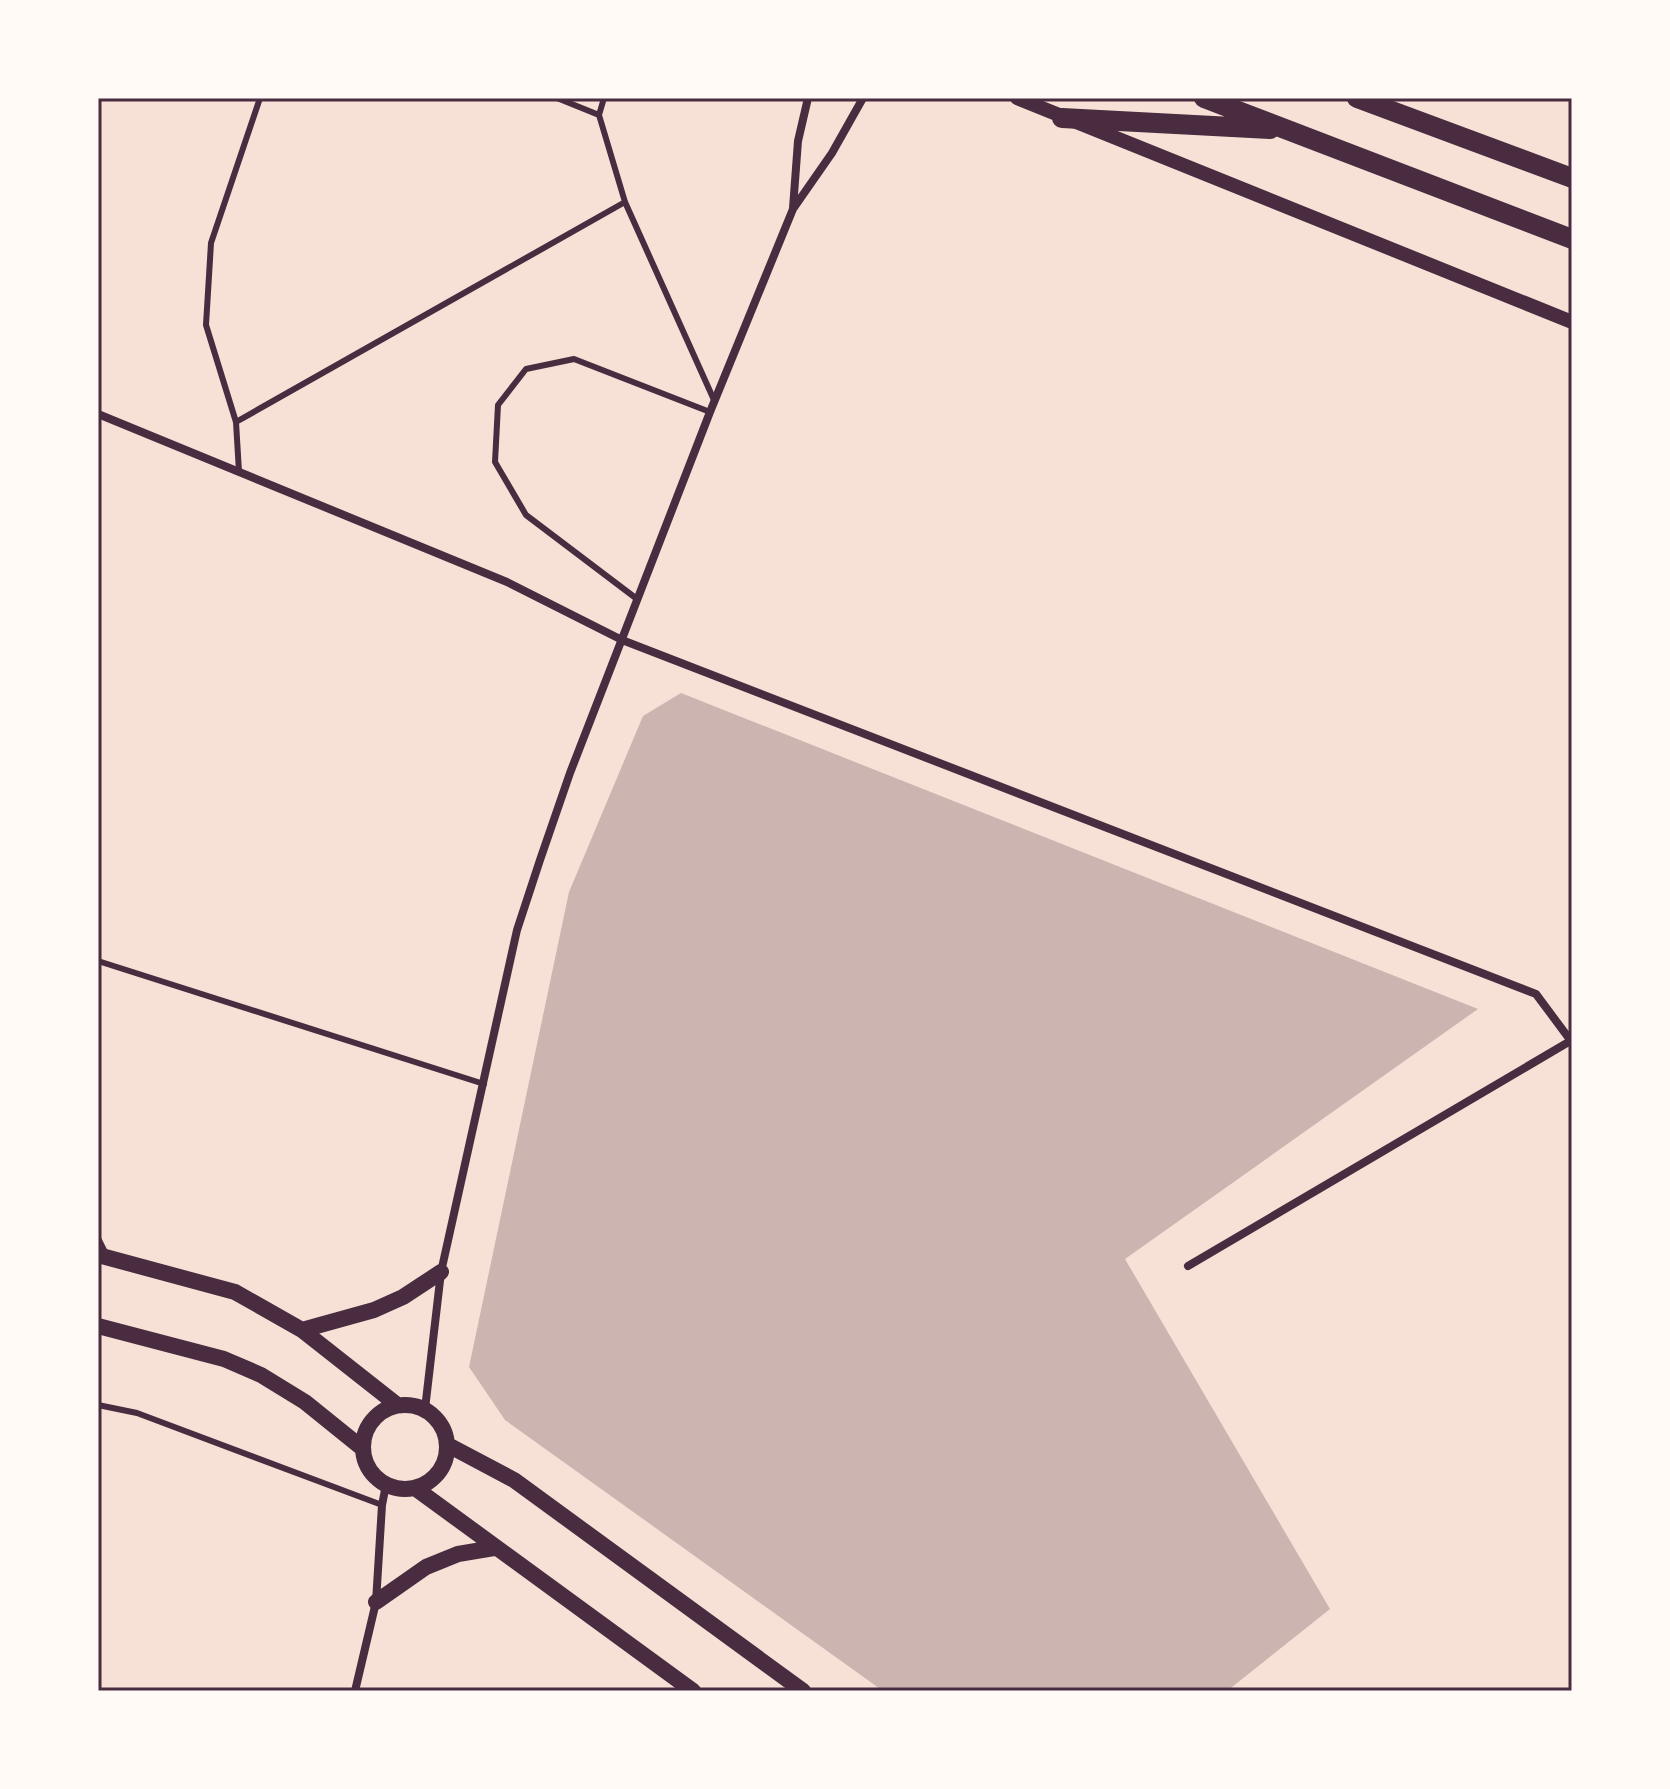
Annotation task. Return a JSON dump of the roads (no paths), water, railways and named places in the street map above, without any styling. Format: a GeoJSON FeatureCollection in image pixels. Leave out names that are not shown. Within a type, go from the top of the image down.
{"type":"FeatureCollection","features":[{"type":"Feature","properties":{"kind":"main road"},"geometry":{"type":"LineString","coordinates":[[1204,98],[1572,239]]}},
{"type":"Feature","properties":{"kind":"main road"},"geometry":{"type":"LineString","coordinates":[[1357,98],[1572,178]]}},
{"type":"Feature","properties":{"kind":"main road"},"geometry":{"type":"LineString","coordinates":[[1062,118],[1290,131]]}},
{"type":"Feature","properties":{"kind":"main road"},"geometry":{"type":"LineString","coordinates":[[103,1256],[235,1292],[302,1330],[396,1404]]}},
{"type":"Feature","properties":{"kind":"main road"},"geometry":{"type":"LineString","coordinates":[[302,1330],[374,1310],[403,1297],[441,1272]]}},
{"type":"Feature","properties":{"kind":"main road"},"geometry":{"type":"LineString","coordinates":[[98,1326],[224,1359],[261,1375],[305,1402],[362,1448]]}},
{"type":"Feature","properties":{"kind":"main road"},"geometry":{"type":"LineString","coordinates":[[396,1404],[411,1404],[425,1409],[437,1418],[444,1430],[448,1445],[447,1459],[429,1483],[400,1489],[386,1485],[374,1476],[362,1448],[371,1420],[382,1410],[396,1404]]}},
{"type":"Feature","properties":{"kind":"main road"},"geometry":{"type":"LineString","coordinates":[[448,1445],[514,1480],[803,1691]]}},
{"type":"Feature","properties":{"kind":"main road"},"geometry":{"type":"LineString","coordinates":[[415,1488],[693,1691]]}},
{"type":"Feature","properties":{"kind":"main road"},"geometry":{"type":"LineString","coordinates":[[376,1602],[426,1567],[458,1554],[494,1548]]}},
{"type":"Feature","properties":{"kind":"street"},"geometry":{"type":"LineString","coordinates":[[793,209],[798,141],[808,98]]}},
{"type":"Feature","properties":{"kind":"street"},"geometry":{"type":"LineString","coordinates":[[425,1409],[441,1272],[517,930],[570,773],[714,400],[793,209],[832,153],[863,98]]}},
{"type":"Feature","properties":{"kind":"street"},"geometry":{"type":"LineString","coordinates":[[1017,98],[1572,322]]}},
{"type":"Feature","properties":{"kind":"street"},"geometry":{"type":"LineString","coordinates":[[98,414],[507,582],[622,640],[1536,994],[1572,1041],[1188,1266]]}},
{"type":"Feature","properties":{"kind":"street"},"geometry":{"type":"LineString","coordinates":[[355,1691],[376,1602],[386,1485]]}},
{"type":"Feature","properties":{"kind":"lane"},"geometry":{"type":"LineString","coordinates":[[239,472],[236,422],[206,325],[211,243],[260,98]]}},
{"type":"Feature","properties":{"kind":"lane"},"geometry":{"type":"LineString","coordinates":[[557,98],[599,115]]}},
{"type":"Feature","properties":{"kind":"lane"},"geometry":{"type":"LineString","coordinates":[[604,98],[599,115],[625,202],[714,400]]}},
{"type":"Feature","properties":{"kind":"lane"},"geometry":{"type":"LineString","coordinates":[[236,422],[625,202]]}},
{"type":"Feature","properties":{"kind":"lane"},"geometry":{"type":"LineString","coordinates":[[637,599],[526,515],[495,462],[498,405],[526,369],[574,359],[710,412]]}},
{"type":"Feature","properties":{"kind":"lane"},"geometry":{"type":"LineString","coordinates":[[98,961],[484,1084]]}},
{"type":"Feature","properties":{"kind":"lane"},"geometry":{"type":"LineString","coordinates":[[98,1238],[103,1256]]}},
{"type":"Feature","properties":{"kind":"lane"},"geometry":{"type":"LineString","coordinates":[[98,1405],[137,1413],[382,1505]]}}]}
